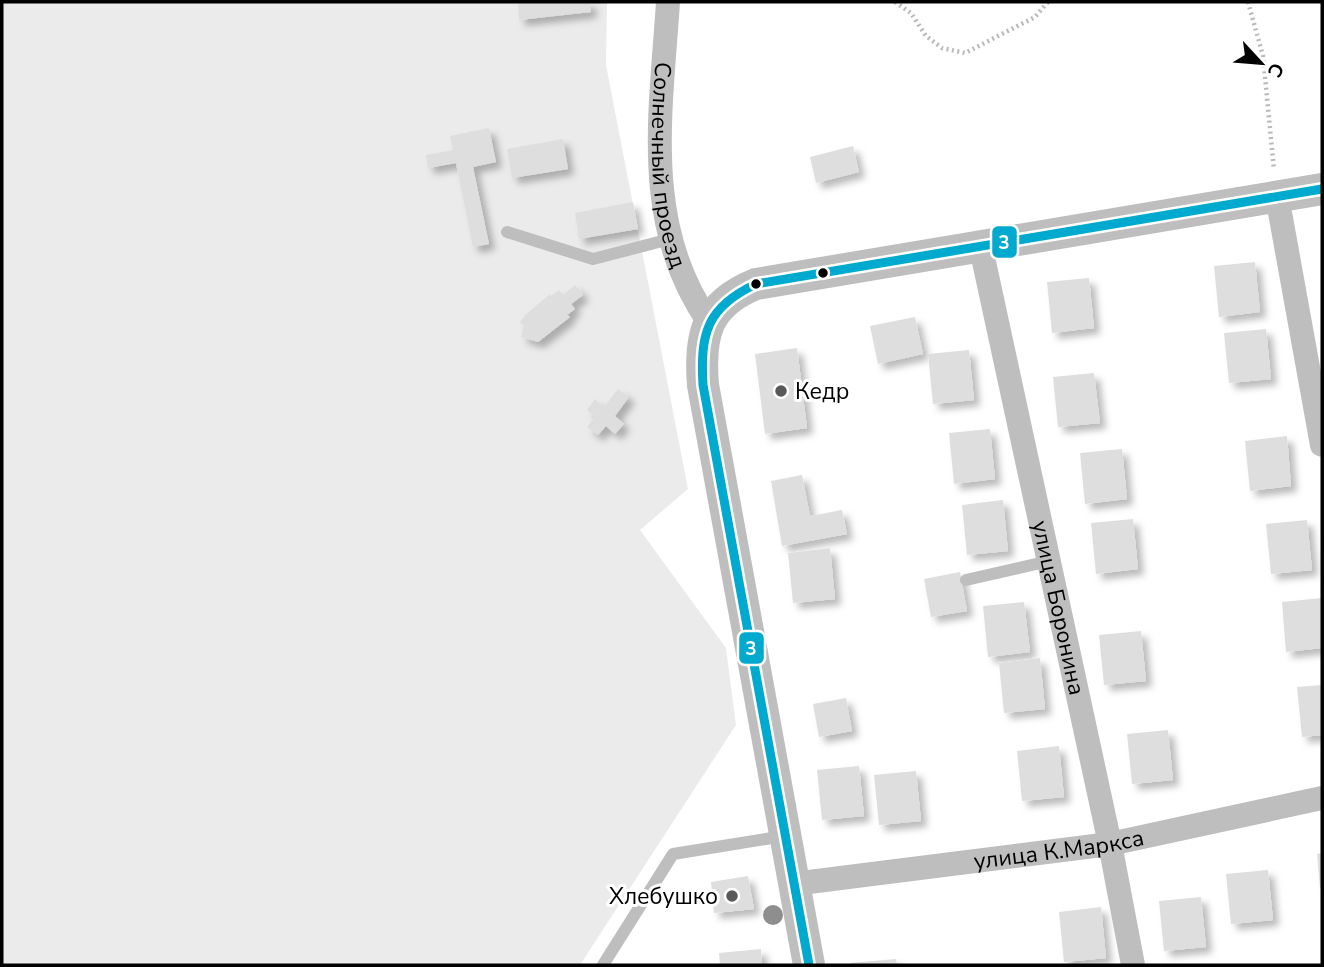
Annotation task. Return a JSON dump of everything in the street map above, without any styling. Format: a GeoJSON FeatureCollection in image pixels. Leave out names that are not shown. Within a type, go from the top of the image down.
{"type":"FeatureCollection","features":[{"type":"Feature","properties":{"kind":"street","name":"Солнечный проезд"},"geometry":{"type":"LineString","coordinates":[[668,2],[661,121],[662,200],[674,260],[689,293],[709,322]]}},
{"type":"Feature","properties":{"kind":"street"},"geometry":{"type":"LineString","coordinates":[[809,965],[703,385],[701,354],[709,322],[736,292],[756,284],[981,248],[1322,188]]}},
{"type":"Feature","properties":{"kind":"street"},"geometry":{"type":"LineString","coordinates":[[1277,196],[1322,445]]}},
{"type":"Feature","properties":{"kind":"street","name":"улица Боронина"},"geometry":{"type":"LineString","coordinates":[[981,248],[1110,844],[1133,965]]}},
{"type":"Feature","properties":{"kind":"street","name":"улица К.Маркса"},"geometry":{"type":"LineString","coordinates":[[793,884],[1110,844],[1322,798]]}},
{"type":"Feature","properties":{"kind":"lane"},"geometry":{"type":"LineString","coordinates":[[507,232],[593,259],[670,239]]}},
{"type":"Feature","properties":{"kind":"lane"},"geometry":{"type":"LineString","coordinates":[[966,580],[1049,561]]}},
{"type":"Feature","properties":{"kind":"lane"},"geometry":{"type":"LineString","coordinates":[[603,965],[673,853],[784,836]]}},
{"type":"Feature","properties":{"kind":"path"},"geometry":{"type":"LineString","coordinates":[[895,2],[911,13],[926,36],[942,48],[965,53],[1035,17],[1048,2]]}},
{"type":"Feature","properties":{"kind":"path"},"geometry":{"type":"LineString","coordinates":[[1248,2],[1263,56],[1277,196]]}},
{"type":"Feature","properties":{"kind":"shaded area"},"geometry":{"type":"Polygon","coordinates":[[[2,2],[607,2],[606,65],[688,489],[640,530],[726,648],[736,725],[580,965],[2,965],[2,2]]]}},
{"type":"Feature","properties":{"kind":"building"},"geometry":{"type":"Polygon","coordinates":[[[518,2],[590,2],[591,12],[519,20],[518,2]]]}},
{"type":"Feature","properties":{"kind":"building"},"geometry":{"type":"Polygon","coordinates":[[[489,128],[496,162],[473,167],[489,244],[473,247],[456,163],[428,168],[426,155],[453,150],[450,136],[489,128]]]}},
{"type":"Feature","properties":{"kind":"building"},"geometry":{"type":"Polygon","coordinates":[[[563,139],[568,169],[512,178],[507,149],[563,139]]]}},
{"type":"Feature","properties":{"kind":"building"},"geometry":{"type":"Polygon","coordinates":[[[853,146],[859,172],[816,183],[810,157],[853,146]]]}},
{"type":"Feature","properties":{"kind":"building"},"geometry":{"type":"Polygon","coordinates":[[[633,202],[638,229],[579,239],[575,213],[633,202]]]}},
{"type":"Feature","properties":{"kind":"building"},"geometry":{"type":"Polygon","coordinates":[[[1255,262],[1260,312],[1219,317],[1214,266],[1255,262]]]}},
{"type":"Feature","properties":{"kind":"building"},"geometry":{"type":"Polygon","coordinates":[[[1089,278],[1094,328],[1052,333],[1047,282],[1089,278]]]}},
{"type":"Feature","properties":{"kind":"building"},"geometry":{"type":"Polygon","coordinates":[[[575,285],[583,295],[571,304],[575,309],[567,315],[570,317],[538,342],[521,337],[524,326],[520,322],[526,314],[550,294],[551,296],[559,290],[563,295],[575,285]]]}},
{"type":"Feature","properties":{"kind":"building"},"geometry":{"type":"Polygon","coordinates":[[[915,317],[923,354],[878,364],[870,326],[915,317]]]}},
{"type":"Feature","properties":{"kind":"building"},"geometry":{"type":"Polygon","coordinates":[[[1266,329],[1271,379],[1229,383],[1224,333],[1266,329]]]}},
{"type":"Feature","properties":{"kind":"building","name":"Кедр"},"geometry":{"type":"Polygon","coordinates":[[[797,348],[807,428],[765,434],[755,354],[797,348]]]}},
{"type":"Feature","properties":{"kind":"building"},"geometry":{"type":"Polygon","coordinates":[[[969,350],[974,400],[933,404],[928,354],[969,350]]]}},
{"type":"Feature","properties":{"kind":"building"},"geometry":{"type":"Polygon","coordinates":[[[1094,373],[1100,423],[1058,427],[1053,377],[1094,373]]]}},
{"type":"Feature","properties":{"kind":"building"},"geometry":{"type":"Polygon","coordinates":[[[618,389],[629,397],[615,416],[624,424],[615,434],[606,426],[598,435],[587,427],[595,417],[587,410],[595,399],[604,407],[618,389]]]}},
{"type":"Feature","properties":{"kind":"building"},"geometry":{"type":"Polygon","coordinates":[[[990,429],[995,479],[954,484],[949,433],[990,429]]]}},
{"type":"Feature","properties":{"kind":"building"},"geometry":{"type":"Polygon","coordinates":[[[1287,436],[1291,486],[1250,491],[1245,441],[1287,436]]]}},
{"type":"Feature","properties":{"kind":"building"},"geometry":{"type":"Polygon","coordinates":[[[1122,449],[1127,499],[1085,504],[1080,453],[1122,449]]]}},
{"type":"Feature","properties":{"kind":"building"},"geometry":{"type":"Polygon","coordinates":[[[802,475],[810,516],[842,510],[847,534],[782,546],[771,481],[802,475]]]}},
{"type":"Feature","properties":{"kind":"building"},"geometry":{"type":"Polygon","coordinates":[[[1003,500],[1008,551],[967,555],[962,505],[1003,500]]]}},
{"type":"Feature","properties":{"kind":"building"},"geometry":{"type":"Polygon","coordinates":[[[1133,519],[1138,569],[1096,574],[1091,523],[1133,519]]]}},
{"type":"Feature","properties":{"kind":"building"},"geometry":{"type":"Polygon","coordinates":[[[1307,520],[1312,570],[1271,574],[1266,524],[1307,520]]]}},
{"type":"Feature","properties":{"kind":"building"},"geometry":{"type":"Polygon","coordinates":[[[830,548],[835,599],[793,603],[788,553],[830,548]]]}},
{"type":"Feature","properties":{"kind":"building"},"geometry":{"type":"Polygon","coordinates":[[[960,572],[967,611],[931,617],[924,579],[960,572]]]}},
{"type":"Feature","properties":{"kind":"building"},"geometry":{"type":"Polygon","coordinates":[[[1322,598],[1322,648],[1286,652],[1282,602],[1322,598]]]}},
{"type":"Feature","properties":{"kind":"building"},"geometry":{"type":"Polygon","coordinates":[[[1024,602],[1030,652],[988,657],[983,606],[1024,602]]]}},
{"type":"Feature","properties":{"kind":"building"},"geometry":{"type":"Polygon","coordinates":[[[1141,631],[1146,681],[1104,685],[1099,635],[1141,631]]]}},
{"type":"Feature","properties":{"kind":"building"},"geometry":{"type":"Polygon","coordinates":[[[1040,658],[1045,709],[1004,713],[999,663],[1040,658]]]}},
{"type":"Feature","properties":{"kind":"building"},"geometry":{"type":"Polygon","coordinates":[[[1322,685],[1322,735],[1302,737],[1297,687],[1322,685]]]}},
{"type":"Feature","properties":{"kind":"building"},"geometry":{"type":"Polygon","coordinates":[[[846,698],[852,731],[819,737],[813,704],[846,698]]]}},
{"type":"Feature","properties":{"kind":"building"},"geometry":{"type":"Polygon","coordinates":[[[1168,730],[1173,780],[1132,784],[1127,734],[1168,730]]]}},
{"type":"Feature","properties":{"kind":"building"},"geometry":{"type":"Polygon","coordinates":[[[1059,746],[1064,797],[1022,801],[1017,751],[1059,746]]]}},
{"type":"Feature","properties":{"kind":"building"},"geometry":{"type":"Polygon","coordinates":[[[859,766],[864,816],[822,820],[817,770],[859,766]]]}},
{"type":"Feature","properties":{"kind":"building"},"geometry":{"type":"Polygon","coordinates":[[[916,771],[921,821],[879,825],[874,775],[916,771]]]}},
{"type":"Feature","properties":{"kind":"building"},"geometry":{"type":"Polygon","coordinates":[[[1322,853],[1322,887],[1320,888],[1317,854],[1322,853]]]}},
{"type":"Feature","properties":{"kind":"building"},"geometry":{"type":"Polygon","coordinates":[[[1268,870],[1273,920],[1231,924],[1226,874],[1268,870]]]}},
{"type":"Feature","properties":{"kind":"building","name":"Хлебушко"},"geometry":{"type":"Polygon","coordinates":[[[748,876],[754,909],[714,913],[711,882],[748,876]]]}},
{"type":"Feature","properties":{"kind":"building"},"geometry":{"type":"Polygon","coordinates":[[[1201,897],[1206,947],[1164,951],[1159,901],[1201,897]]]}},
{"type":"Feature","properties":{"kind":"building"},"geometry":{"type":"Polygon","coordinates":[[[1101,907],[1106,958],[1064,962],[1059,912],[1101,907]]]}},
{"type":"Feature","properties":{"kind":"building"},"geometry":{"type":"Polygon","coordinates":[[[761,949],[762,965],[720,965],[719,953],[761,949]]]}},
{"type":"Feature","properties":{"kind":"building"},"geometry":{"type":"Polygon","coordinates":[[[896,959],[897,965],[850,965],[850,963],[896,959]]]}},
{"type":"Feature","properties":{"kind":"transit line","name":"3"},"geometry":{"type":"LineString","coordinates":[[809,965],[703,385],[703,351],[710,324],[717,312],[727,302],[756,284],[1322,189]]}},
{"type":"Feature","properties":{"kind":"place","name":"Кедр"},"geometry":{"type":"Point","coordinates":[781,391]}},
{"type":"Feature","properties":{"kind":"place","name":"Хлебушко"},"geometry":{"type":"Point","coordinates":[732,896]}}]}
